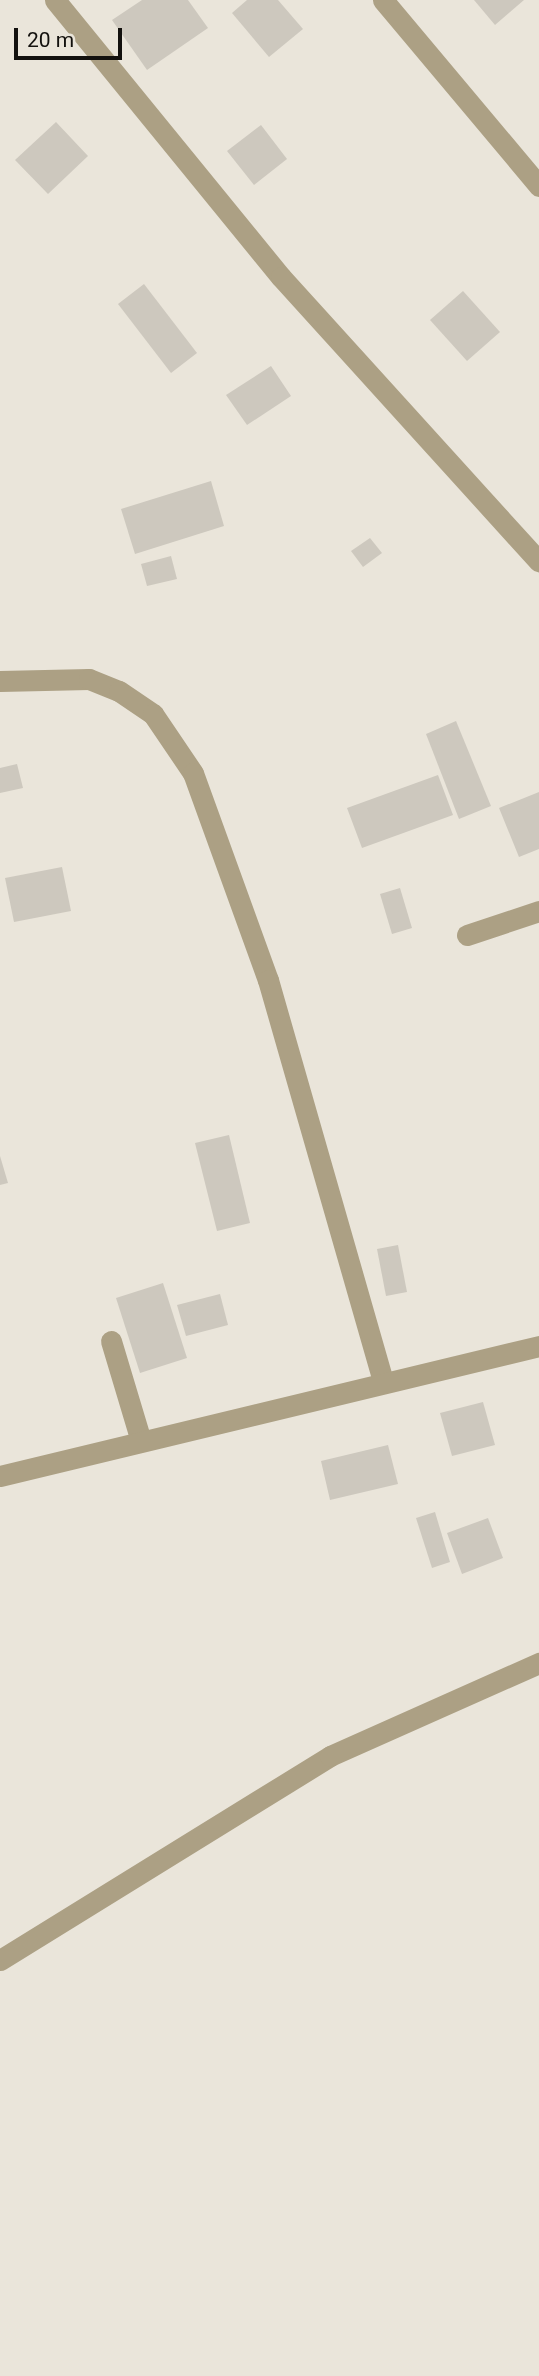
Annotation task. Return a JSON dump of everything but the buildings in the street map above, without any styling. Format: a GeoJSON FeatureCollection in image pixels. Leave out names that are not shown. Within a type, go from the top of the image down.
{"type":"FeatureCollection","features":[{"type":"Feature","properties":{"kind":"street"},"geometry":{"type":"LineString","coordinates":[[55,0],[281,277],[539,562]]}},
{"type":"Feature","properties":{"kind":"street"},"geometry":{"type":"LineString","coordinates":[[383,0],[539,186]]}},
{"type":"Feature","properties":{"kind":"street"},"geometry":{"type":"LineString","coordinates":[[0,681],[89,679],[119,691],[153,714],[193,774],[268,980],[383,1382]]}},
{"type":"Feature","properties":{"kind":"street"},"geometry":{"type":"LineString","coordinates":[[467,935],[539,911]]}},
{"type":"Feature","properties":{"kind":"street"},"geometry":{"type":"LineString","coordinates":[[111,1341],[141,1441]]}},
{"type":"Feature","properties":{"kind":"street"},"geometry":{"type":"LineString","coordinates":[[0,1476],[539,1346]]}},
{"type":"Feature","properties":{"kind":"street"},"geometry":{"type":"LineString","coordinates":[[0,1960],[330,1756],[539,1663]]}}]}
